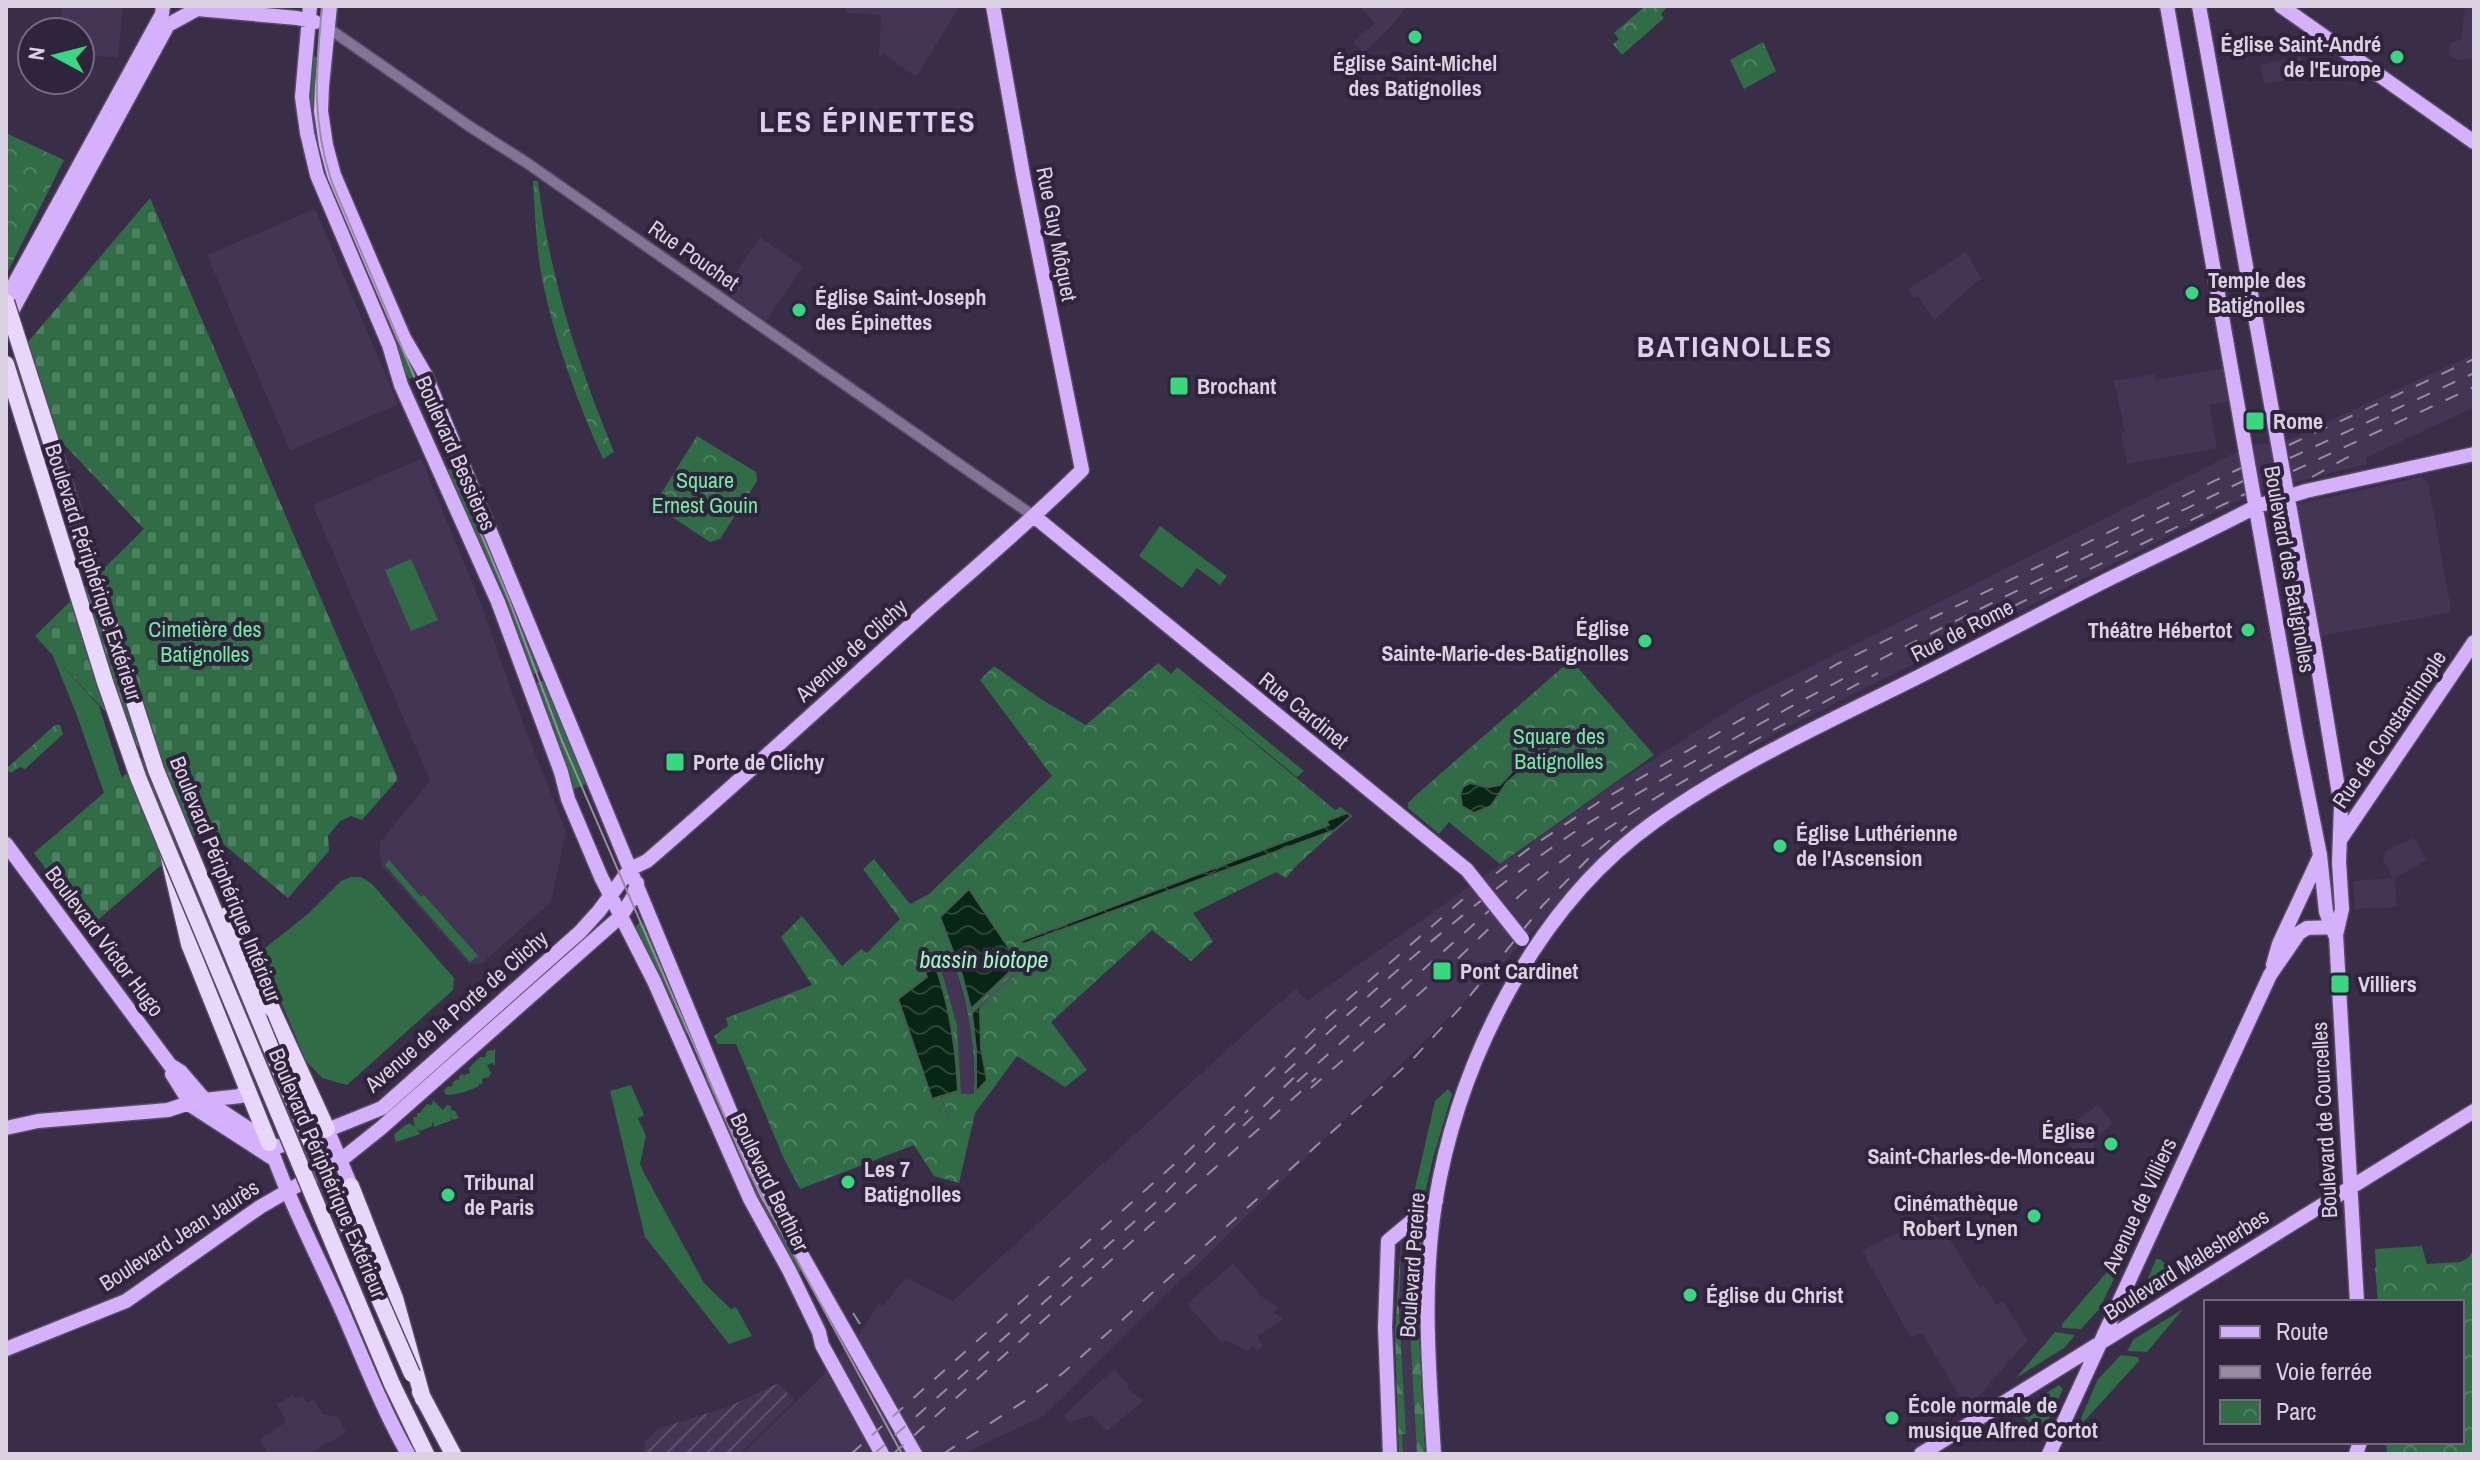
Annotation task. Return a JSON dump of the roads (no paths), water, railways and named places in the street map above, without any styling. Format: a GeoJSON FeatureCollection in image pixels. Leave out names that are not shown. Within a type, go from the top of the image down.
{"type":"FeatureCollection","features":[{"type":"Feature","properties":{"kind":"highway","name":"Boulevard Périphérique Intérieur"},"geometry":{"type":"LineString","coordinates":[[6,300],[156,770],[293,1101],[423,1399],[453,1454]]}},
{"type":"Feature","properties":{"kind":"highway","name":"Boulevard Périphérique Extérieur"},"geometry":{"type":"LineString","coordinates":[[6,364],[105,682],[138,777],[392,1384],[426,1454]]}},
{"type":"Feature","properties":{"kind":"highway"},"geometry":{"type":"LineString","coordinates":[[166,845],[189,944],[271,1151]]}},
{"type":"Feature","properties":{"kind":"highway"},"geometry":{"type":"LineString","coordinates":[[191,851],[245,948],[327,1129]]}},
{"type":"Feature","properties":{"kind":"highway"},"geometry":{"type":"LineString","coordinates":[[351,1186],[395,1298],[423,1399]]}},
{"type":"Feature","properties":{"kind":"main road","name":"Boulevard Bessières"},"geometry":{"type":"LineString","coordinates":[[330,6],[321,111],[330,160],[404,338],[425,374],[630,869]]}},
{"type":"Feature","properties":{"kind":"main road","name":"Rue Guy Môquet"},"geometry":{"type":"LineString","coordinates":[[993,6],[1082,470]]}},
{"type":"Feature","properties":{"kind":"main road","name":"Boulevard des Batignolles"},"geometry":{"type":"LineString","coordinates":[[2167,6],[2320,855]]}},
{"type":"Feature","properties":{"kind":"main road","name":"Boulevard des Batignolles"},"geometry":{"type":"LineString","coordinates":[[2199,6],[2341,806],[2340,840]]}},
{"type":"Feature","properties":{"kind":"main road"},"geometry":{"type":"LineString","coordinates":[[2281,6],[2474,142]]}},
{"type":"Feature","properties":{"kind":"main road"},"geometry":{"type":"LineString","coordinates":[[166,14],[197,9],[310,13],[328,28]]}},
{"type":"Feature","properties":{"kind":"main road","name":"Boulevard Bessières"},"geometry":{"type":"LineString","coordinates":[[310,13],[302,97],[310,151],[326,198],[383,331],[401,385],[507,624],[568,799],[610,895]]}},
{"type":"Feature","properties":{"kind":"main road"},"geometry":{"type":"LineString","coordinates":[[6,300],[166,14]]}},
{"type":"Feature","properties":{"kind":"main road"},"geometry":{"type":"LineString","coordinates":[[6,323],[160,38],[166,14]]}},
{"type":"Feature","properties":{"kind":"main road","name":"Rue de Rome"},"geometry":{"type":"LineString","coordinates":[[1531,952],[1602,867],[1647,827],[1686,801],[1811,730],[2257,506],[2287,496],[2474,454]]}},
{"type":"Feature","properties":{"kind":"main road"},"geometry":{"type":"LineString","coordinates":[[437,468],[459,459]]}},
{"type":"Feature","properties":{"kind":"main road","name":"Avenue de Clichy"},"geometry":{"type":"LineString","coordinates":[[630,869],[647,861],[1035,517],[1082,470]]}},
{"type":"Feature","properties":{"kind":"main road","name":"Rue Cardinet"},"geometry":{"type":"LineString","coordinates":[[1035,517],[1467,870],[1531,952]]}},
{"type":"Feature","properties":{"kind":"main road","name":"Rue de Constantinople"},"geometry":{"type":"LineString","coordinates":[[2320,855],[2340,840],[2474,642]]}},
{"type":"Feature","properties":{"kind":"main road","name":"Boulevard de Courcelles"},"geometry":{"type":"LineString","coordinates":[[2335,930],[2342,909],[2340,840]]}},
{"type":"Feature","properties":{"kind":"main road","name":"Boulevard Victor Hugo"},"geometry":{"type":"LineString","coordinates":[[6,844],[170,1065],[189,1103]]}},
{"type":"Feature","properties":{"kind":"main road","name":"Boulevard de Courcelles"},"geometry":{"type":"LineString","coordinates":[[2320,855],[2325,905],[2335,930],[2357,1300]]}},
{"type":"Feature","properties":{"kind":"main road","name":"Avenue de Villiers"},"geometry":{"type":"LineString","coordinates":[[2049,1454],[2270,975],[2279,944],[2320,855]]}},
{"type":"Feature","properties":{"kind":"main road","name":"Avenue de Clichy"},"geometry":{"type":"LineString","coordinates":[[621,916],[633,897],[647,861]]}},
{"type":"Feature","properties":{"kind":"main road","name":"Boulevard Berthier"},"geometry":{"type":"LineString","coordinates":[[630,869],[767,1194],[915,1454]]}},
{"type":"Feature","properties":{"kind":"main road","name":"Avenue de la Porte de Clichy"},"geometry":{"type":"LineString","coordinates":[[271,1151],[382,1108],[580,932],[630,869]]}},
{"type":"Feature","properties":{"kind":"main road","name":"Boulevard Berthier"},"geometry":{"type":"LineString","coordinates":[[610,895],[654,981],[750,1199],[819,1332],[822,1345],[882,1454]]}},
{"type":"Feature","properties":{"kind":"main road"},"geometry":{"type":"LineString","coordinates":[[2294,911],[2309,928],[2335,930]]}},
{"type":"Feature","properties":{"kind":"main road","name":"Avenue de la Porte de Clichy"},"geometry":{"type":"LineString","coordinates":[[287,1192],[341,1160],[621,916]]}},
{"type":"Feature","properties":{"kind":"main road","name":"Avenue de Villiers"},"geometry":{"type":"LineString","coordinates":[[2270,975],[2296,936],[2309,928]]}},
{"type":"Feature","properties":{"kind":"main road","name":"Boulevard Pereire"},"geometry":{"type":"LineString","coordinates":[[1434,1454],[1427,1314],[1436,1201],[1450,1139],[1469,1079],[1500,1010],[1531,952]]}},
{"type":"Feature","properties":{"kind":"main road"},"geometry":{"type":"LineString","coordinates":[[683,1050],[707,1053]]}},
{"type":"Feature","properties":{"kind":"main road","name":"Boulevard Victor Hugo"},"geometry":{"type":"LineString","coordinates":[[170,1065],[181,1072],[205,1100],[271,1151]]}},
{"type":"Feature","properties":{"kind":"main road"},"geometry":{"type":"LineString","coordinates":[[6,1128],[18,1124],[168,1110],[189,1103],[241,1096],[247,1087]]}},
{"type":"Feature","properties":{"kind":"main road"},"geometry":{"type":"LineString","coordinates":[[189,1103],[257,1150],[271,1151],[382,1408],[408,1454]]}},
{"type":"Feature","properties":{"kind":"main road","name":"Boulevard Malesherbes"},"geometry":{"type":"LineString","coordinates":[[1921,1454],[2474,1111]]}},
{"type":"Feature","properties":{"kind":"main road"},"geometry":{"type":"LineString","coordinates":[[327,1129],[351,1186]]}},
{"type":"Feature","properties":{"kind":"main road","name":"Boulevard Jean Jaurès"},"geometry":{"type":"LineString","coordinates":[[6,1349],[126,1301],[260,1207],[287,1192]]}},
{"type":"Feature","properties":{"kind":"main road","name":"Boulevard Pereire"},"geometry":{"type":"LineString","coordinates":[[1390,1454],[1385,1327],[1392,1238],[1436,1201]]}},
{"type":"Feature","properties":{"kind":"main road","name":"Boulevard Berthier"},"geometry":{"type":"LineString","coordinates":[[836,1315],[840,1334],[907,1454]]}},
{"type":"Feature","properties":{"kind":"main road","name":"Boulevard Berthier"},"geometry":{"type":"LineString","coordinates":[[819,1332],[828,1341],[891,1454]]}},
{"type":"Feature","properties":{"kind":"street","name":"Rue Pouchet"},"geometry":{"type":"LineString","coordinates":[[328,28],[1035,517]]}},
{"type":"Feature","properties":{"kind":"water"},"geometry":{"type":"Polygon","coordinates":[[[1568,729],[1586,730],[1589,738],[1581,740],[1575,734],[1564,734],[1542,759],[1525,767],[1507,782],[1491,806],[1474,813],[1462,806],[1460,794],[1463,787],[1470,783],[1489,787],[1500,785],[1513,771],[1534,759],[1568,729]]]}},
{"type":"Feature","properties":{"kind":"water"},"geometry":{"type":"Polygon","coordinates":[[[1347,813],[1351,816],[1335,830],[1023,944],[1021,941],[1329,825],[1326,821],[1347,813]]]}},
{"type":"Feature","properties":{"kind":"water","name":"bassin biotope"},"geometry":{"type":"Polygon","coordinates":[[[969,889],[1019,963],[971,1009],[940,917],[969,889]]]}},
{"type":"Feature","properties":{"kind":"water"},"geometry":{"type":"Polygon","coordinates":[[[933,959],[951,1024],[958,1091],[932,1099],[898,999],[927,977],[925,972],[931,970],[928,961],[933,959]]]}},
{"type":"Feature","properties":{"kind":"water","name":"bassin biotope"},"geometry":{"type":"Polygon","coordinates":[[[1027,962],[980,1009],[981,1048],[987,1080],[976,1092],[972,1013],[1027,962]]]}},
{"type":"Feature","properties":{"kind":"waterway"},"geometry":{"type":"LineString","coordinates":[[941,1097],[948,1118]]}},
{"type":"Feature","properties":{"kind":"tram line"},"geometry":{"type":"LineString","coordinates":[[322,6],[317,74],[318,116],[332,183],[509,600],[562,741],[747,1168],[902,1454]]}},
{"type":"Feature","properties":{"kind":"railway"},"geometry":{"type":"LineString","coordinates":[[2289,445],[2474,359]]}},
{"type":"Feature","properties":{"kind":"railway"},"geometry":{"type":"LineString","coordinates":[[2290,458],[2474,373]]}},
{"type":"Feature","properties":{"kind":"railway"},"geometry":{"type":"LineString","coordinates":[[2293,471],[2474,387]]}},
{"type":"Feature","properties":{"kind":"railway"},"geometry":{"type":"LineString","coordinates":[[2312,477],[2355,453]]}},
{"type":"Feature","properties":{"kind":"railway"},"geometry":{"type":"LineString","coordinates":[[851,1454],[1179,1160],[1323,1021],[1469,894],[1531,847],[1599,802],[1837,664],[2241,468]]}},
{"type":"Feature","properties":{"kind":"railway"},"geometry":{"type":"LineString","coordinates":[[1285,1073],[1460,917],[1590,822],[1844,678],[2243,481]]}},
{"type":"Feature","properties":{"kind":"railway"},"geometry":{"type":"LineString","coordinates":[[1989,618],[2245,494]]}},
{"type":"Feature","properties":{"kind":"railway"},"geometry":{"type":"LineString","coordinates":[[1496,918],[1574,852],[1630,814],[1718,761],[1878,673]]}},
{"type":"Feature","properties":{"kind":"railway"},"geometry":{"type":"LineString","coordinates":[[943,1454],[1063,1373],[1411,1061],[1461,1007],[1543,905],[1589,858],[1627,826]]}},
{"type":"Feature","properties":{"kind":"railway"},"geometry":{"type":"LineString","coordinates":[[1297,1082],[1500,901]]}},
{"type":"Feature","properties":{"kind":"railway"},"geometry":{"type":"LineString","coordinates":[[1311,1088],[1443,973],[1504,914]]}},
{"type":"Feature","properties":{"kind":"railway"},"geometry":{"type":"LineString","coordinates":[[1243,1126],[1301,1071]]}},
{"type":"Feature","properties":{"kind":"railway"},"geometry":{"type":"LineString","coordinates":[[893,1454],[1316,1078]]}},
{"type":"Feature","properties":{"kind":"railway"},"geometry":{"type":"LineString","coordinates":[[874,1454],[1154,1204],[1248,1110]]}},
{"type":"Feature","properties":{"kind":"railway"},"geometry":{"type":"LineString","coordinates":[[853,1313],[860,1324]]}},
{"type":"Feature","properties":{"kind":"place","name":"Église Saint-Michel des Batignolles"},"geometry":{"type":"Point","coordinates":[1415,37]}},
{"type":"Feature","properties":{"kind":"place","name":"Église Saint-André de l'Europe"},"geometry":{"type":"Point","coordinates":[2397,57]}},
{"type":"Feature","properties":{"kind":"place","name":"Temple des Batignolles"},"geometry":{"type":"Point","coordinates":[2192,293]}},
{"type":"Feature","properties":{"kind":"place","name":"Église Saint-Joseph des Épinettes"},"geometry":{"type":"Point","coordinates":[799,310]}},
{"type":"Feature","properties":{"kind":"place","name":"Brochant"},"geometry":{"type":"Point","coordinates":[1179,386]}},
{"type":"Feature","properties":{"kind":"place","name":"Rome"},"geometry":{"type":"Point","coordinates":[2255,421]}},
{"type":"Feature","properties":{"kind":"place","name":"Théâtre Hébertot"},"geometry":{"type":"Point","coordinates":[2248,630]}},
{"type":"Feature","properties":{"kind":"place","name":"Église Sainte-Marie-des-Batignolles"},"geometry":{"type":"Point","coordinates":[1645,641]}},
{"type":"Feature","properties":{"kind":"place","name":"Porte de Clichy"},"geometry":{"type":"Point","coordinates":[675,762]}},
{"type":"Feature","properties":{"kind":"place","name":"Église Luthérienne de l'Ascension"},"geometry":{"type":"Point","coordinates":[1780,846]}},
{"type":"Feature","properties":{"kind":"place","name":"Pont Cardinet"},"geometry":{"type":"Point","coordinates":[1442,971]}},
{"type":"Feature","properties":{"kind":"place","name":"Villiers"},"geometry":{"type":"Point","coordinates":[2340,984]}},
{"type":"Feature","properties":{"kind":"place","name":"Église Saint-Charles-de-Monceau"},"geometry":{"type":"Point","coordinates":[2111,1144]}},
{"type":"Feature","properties":{"kind":"place","name":"Les 7 Batignolles"},"geometry":{"type":"Point","coordinates":[848,1182]}},
{"type":"Feature","properties":{"kind":"place","name":"Tribunal de Paris"},"geometry":{"type":"Point","coordinates":[448,1195]}},
{"type":"Feature","properties":{"kind":"place","name":"Cinémathèque Robert Lynen"},"geometry":{"type":"Point","coordinates":[2034,1216]}},
{"type":"Feature","properties":{"kind":"place","name":"Église du Christ"},"geometry":{"type":"Point","coordinates":[1690,1295]}},
{"type":"Feature","properties":{"kind":"place","name":"École normale de musique Alfred Cortot"},"geometry":{"type":"Point","coordinates":[1892,1418]}},
{"type":"Feature","properties":{"kind":"district","name":"LES ÉPINETTES"},"geometry":{"type":"Point","coordinates":[868,121]}},
{"type":"Feature","properties":{"kind":"district","name":"BATIGNOLLES"},"geometry":{"type":"Point","coordinates":[1735,346]}},
{"type":"Feature","properties":{"kind":"park label","name":"Square Ernest Gouin"},"geometry":{"type":"Point","coordinates":[705,492]}},
{"type":"Feature","properties":{"kind":"park label","name":"Cimetière des Batignolles"},"geometry":{"type":"Point","coordinates":[205,642]}},
{"type":"Feature","properties":{"kind":"park label","name":"Square des Batignolles"},"geometry":{"type":"Point","coordinates":[1559,748]}}]}
